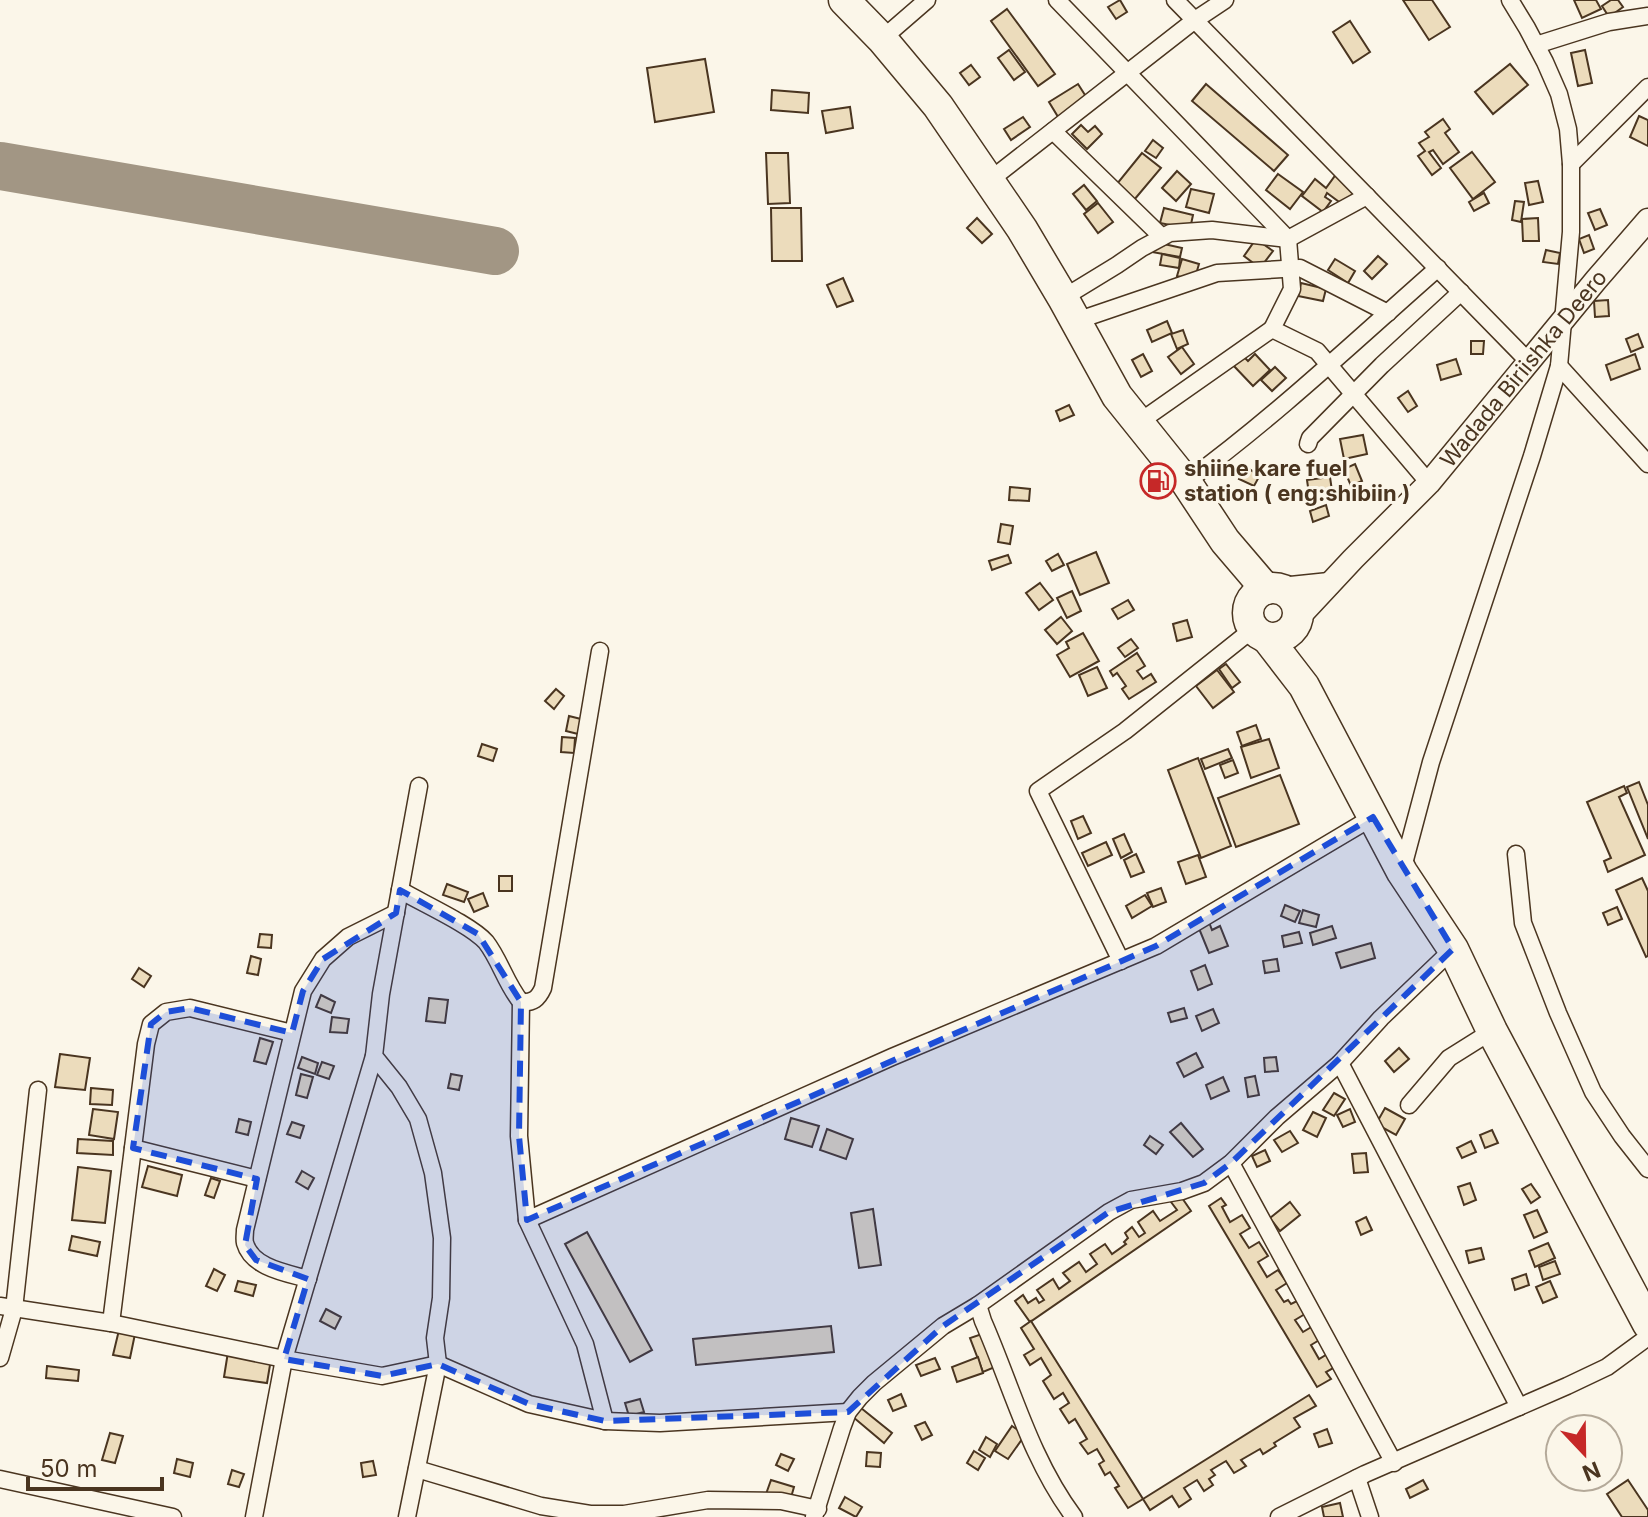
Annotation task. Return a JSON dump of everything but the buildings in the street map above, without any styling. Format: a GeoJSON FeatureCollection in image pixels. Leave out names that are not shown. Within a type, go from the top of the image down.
{"type":"FeatureCollection","features":[{"type":"Feature","properties":{"kind":"highway"},"geometry":{"type":"LineString","coordinates":[[844,0],[882,39],[938,106],[990,180],[1070,310],[1117,396],[1186,482],[1225,541],[1274,589],[1293,598],[1304,686]]}},
{"type":"Feature","properties":{"kind":"highway"},"geometry":{"type":"LineString","coordinates":[[1225,541],[1256,627],[1275,638],[1284,636],[1296,622]]}},
{"type":"Feature","properties":{"kind":"highway"},"geometry":{"type":"LineString","coordinates":[[1274,589],[1258,592],[1248,605],[1256,627],[1304,686],[1402,872],[1453,949],[1492,1031],[1648,1324]]}},
{"type":"Feature","properties":{"kind":"street"},"geometry":{"type":"LineString","coordinates":[[882,39],[927,0]]}},
{"type":"Feature","properties":{"kind":"street"},"geometry":{"type":"LineString","coordinates":[[1057,0],[1288,239],[1292,289],[1272,329],[1138,423]]}},
{"type":"Feature","properties":{"kind":"street"},"geometry":{"type":"LineString","coordinates":[[1175,0],[1529,362]]}},
{"type":"Feature","properties":{"kind":"street"},"geometry":{"type":"LineString","coordinates":[[990,180],[1225,0]]}},
{"type":"Feature","properties":{"kind":"street"},"geometry":{"type":"LineString","coordinates":[[1402,872],[1431,762],[1559,366],[1571,232],[1568,129],[1559,94],[1517,3]]}},
{"type":"Feature","properties":{"kind":"street"},"geometry":{"type":"LineString","coordinates":[[1536,45],[1609,22],[1648,16]]}},
{"type":"Feature","properties":{"kind":"street"},"geometry":{"type":"LineString","coordinates":[[1571,164],[1648,87]]}},
{"type":"Feature","properties":{"kind":"street"},"geometry":{"type":"LineString","coordinates":[[1053,131],[1162,237]]}},
{"type":"Feature","properties":{"kind":"street"},"geometry":{"type":"LineString","coordinates":[[1070,310],[1170,233],[1212,230],[1288,239],[1367,196]]}},
{"type":"Feature","properties":{"kind":"street","name":"Wadada Biriishka Deero"},"geometry":{"type":"LineString","coordinates":[[1296,622],[1329,584],[1429,483],[1648,220]]}},
{"type":"Feature","properties":{"kind":"street"},"geometry":{"type":"LineString","coordinates":[[1070,310],[1217,273],[1300,268],[1388,313]]}},
{"type":"Feature","properties":{"kind":"street"},"geometry":{"type":"LineString","coordinates":[[1186,482],[1329,365],[1438,268]]}},
{"type":"Feature","properties":{"kind":"street"},"geometry":{"type":"LineString","coordinates":[[1308,444],[1310,438],[1354,394],[1461,292]]}},
{"type":"Feature","properties":{"kind":"street"},"geometry":{"type":"LineString","coordinates":[[1272,329],[1317,351],[1429,483]]}},
{"type":"Feature","properties":{"kind":"street"},"geometry":{"type":"LineString","coordinates":[[1559,366],[1648,464]]}},
{"type":"Feature","properties":{"kind":"street"},"geometry":{"type":"LineString","coordinates":[[1274,589],[1329,584]]}},
{"type":"Feature","properties":{"kind":"street"},"geometry":{"type":"LineString","coordinates":[[1121,961],[1038,791],[1125,731],[1256,627]]}},
{"type":"Feature","properties":{"kind":"street"},"geometry":{"type":"LineString","coordinates":[[521,1002],[530,1003],[539,998],[543,988],[600,651]]}},
{"type":"Feature","properties":{"kind":"street"},"geometry":{"type":"LineString","coordinates":[[254,1517],[284,1359],[374,1056],[381,994],[419,786]]}},
{"type":"Feature","properties":{"kind":"street"},"geometry":{"type":"LineString","coordinates":[[527,1220],[892,1057],[1156,946],[1373,817]]}},
{"type":"Feature","properties":{"kind":"street"},"geometry":{"type":"LineString","coordinates":[[1516,854],[1523,923],[1558,1013],[1593,1092],[1648,1169]]}},
{"type":"Feature","properties":{"kind":"street"},"geometry":{"type":"LineString","coordinates":[[400,890],[478,934],[498,960],[521,1002],[519,1136],[527,1220],[585,1344],[605,1421]]}},
{"type":"Feature","properties":{"kind":"street"},"geometry":{"type":"LineString","coordinates":[[308,1279],[256,1260],[245,1245],[245,1230],[292,1033],[303,991],[323,959],[348,937],[396,913]]}},
{"type":"Feature","properties":{"kind":"street"},"geometry":{"type":"LineString","coordinates":[[417,1469],[541,1506],[590,1514],[624,1514],[708,1500],[781,1501],[816,1513],[848,1412],[874,1383],[943,1326],[978,1305],[1109,1212],[1131,1200],[1182,1191],[1204,1183],[1231,1163],[1277,1117],[1340,1063],[1381,1018],[1453,949]]}},
{"type":"Feature","properties":{"kind":"street"},"geometry":{"type":"LineString","coordinates":[[111,1323],[151,1024],[166,1012],[190,1008],[292,1033]]}},
{"type":"Feature","properties":{"kind":"street"},"geometry":{"type":"LineString","coordinates":[[1409,1105],[1449,1058],[1492,1031]]}},
{"type":"Feature","properties":{"kind":"street"},"geometry":{"type":"LineString","coordinates":[[374,1056],[399,1087],[418,1119],[433,1173],[442,1238],[441,1298],[435,1338],[438,1364],[407,1517]]}},
{"type":"Feature","properties":{"kind":"street"},"geometry":{"type":"LineString","coordinates":[[1340,1063],[1519,1407]]}},
{"type":"Feature","properties":{"kind":"street"},"geometry":{"type":"LineString","coordinates":[[0,1358],[38,1090]]}},
{"type":"Feature","properties":{"kind":"street"},"geometry":{"type":"LineString","coordinates":[[133,1148],[257,1179]]}},
{"type":"Feature","properties":{"kind":"street"},"geometry":{"type":"LineString","coordinates":[[1231,1163],[1394,1463]]}},
{"type":"Feature","properties":{"kind":"street"},"geometry":{"type":"LineString","coordinates":[[978,1305],[1034,1452],[1059,1498],[1074,1517]]}},
{"type":"Feature","properties":{"kind":"street"},"geometry":{"type":"LineString","coordinates":[[7,1308],[111,1323],[382,1376],[438,1364],[529,1404],[605,1421],[660,1423],[848,1412]]}},
{"type":"Feature","properties":{"kind":"street"},"geometry":{"type":"LineString","coordinates":[[1279,1517],[1357,1478],[1607,1367],[1648,1337]]}},
{"type":"Feature","properties":{"kind":"street"},"geometry":{"type":"LineString","coordinates":[[1357,1478],[1370,1517]]}},
{"type":"Feature","properties":{"kind":"street"},"geometry":{"type":"LineString","coordinates":[[0,1479],[173,1517]]}},
{"type":"Feature","properties":{"kind":"highlighted area"},"geometry":{"type":"Polygon","coordinates":[[[1373,817],[1453,949],[1231,1163],[1204,1183],[1109,1212],[943,1326],[848,1412],[605,1421],[529,1404],[438,1364],[382,1376],[284,1359],[308,1279],[256,1260],[245,1245],[257,1179],[133,1148],[151,1024],[166,1012],[190,1008],[292,1033],[303,991],[323,959],[396,913],[400,890],[478,934],[521,1002],[519,1136],[527,1220],[1156,946],[1373,817]]]}},
{"type":"Feature","properties":{"kind":"taxiway"},"geometry":{"type":"LineString","coordinates":[[0,166],[495,251]]}},
{"type":"Feature","properties":{"kind":"place","name":"shiine kare fuel station ( eng:shibiin )"},"geometry":{"type":"Point","coordinates":[1158,481]}}]}
